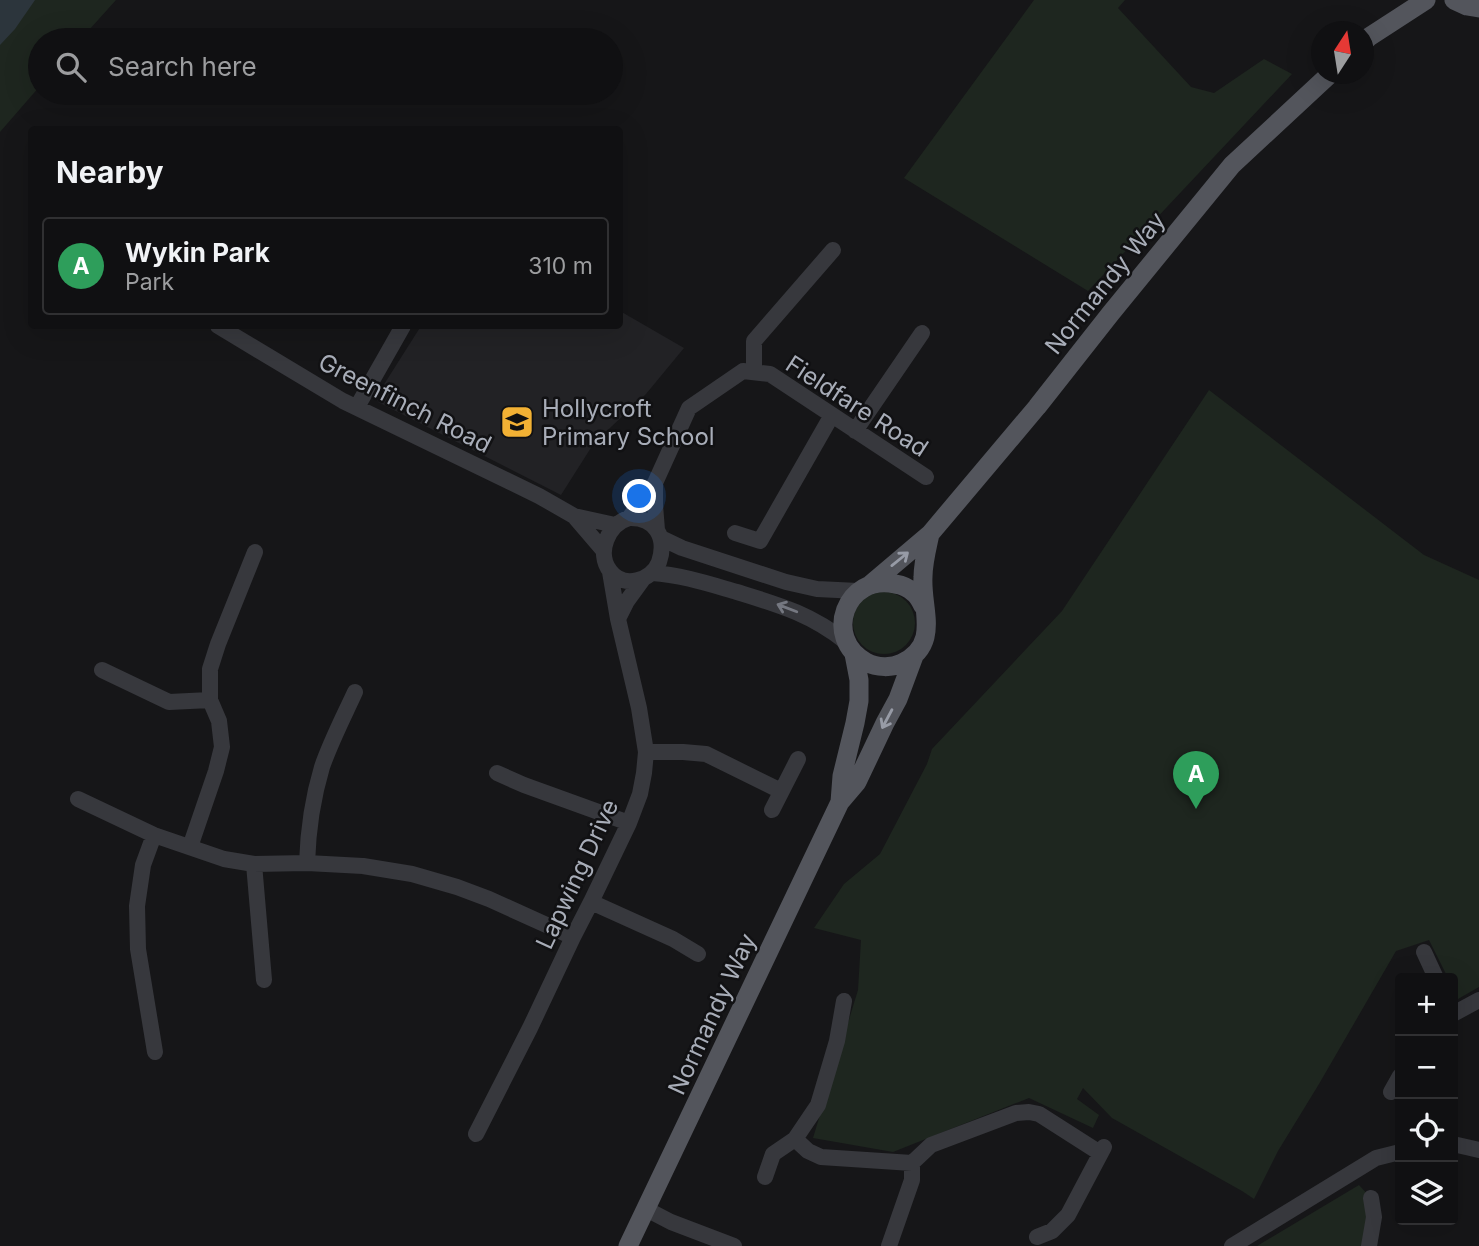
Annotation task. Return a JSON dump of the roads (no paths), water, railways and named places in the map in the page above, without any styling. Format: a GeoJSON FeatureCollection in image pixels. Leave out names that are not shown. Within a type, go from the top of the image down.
{"type":"FeatureCollection","features":[{"type":"Feature","properties":{"kind":"main road"},"geometry":{"type":"LineString","coordinates":[[1374,34],[1426,0]]}},
{"type":"Feature","properties":{"kind":"main road"},"geometry":{"type":"LineString","coordinates":[[1454,0],[1479,8]]}},
{"type":"Feature","properties":{"kind":"main road","name":"Normandy Way"},"geometry":{"type":"LineString","coordinates":[[865,587],[930,534],[1233,165],[1319,84]]}},
{"type":"Feature","properties":{"kind":"main road"},"geometry":{"type":"LineString","coordinates":[[923,606],[923,576],[930,534]]}},
{"type":"Feature","properties":{"kind":"main road"},"geometry":{"type":"LineString","coordinates":[[886,582],[901,585],[914,593],[928,619],[927,633],[914,656],[900,664],[883,667],[867,663],[850,648],[842,628],[843,614],[849,601],[865,587],[886,582]]}},
{"type":"Feature","properties":{"kind":"main road","name":"Normandy Way"},"geometry":{"type":"LineString","coordinates":[[840,802],[842,776],[859,701],[859,680],[850,648]]}},
{"type":"Feature","properties":{"kind":"main road","name":"Normandy Way"},"geometry":{"type":"LineString","coordinates":[[628,1246],[840,802],[857,782],[898,699],[914,656]]}},
{"type":"Feature","properties":{"kind":"street"},"geometry":{"type":"LineString","coordinates":[[754,372],[754,341],[833,250]]}},
{"type":"Feature","properties":{"kind":"street","name":"Greenfinch Road"},"geometry":{"type":"LineString","coordinates":[[223,329],[343,401],[539,496],[574,516],[604,551]]}},
{"type":"Feature","properties":{"kind":"street"},"geometry":{"type":"LineString","coordinates":[[357,407],[401,329]]}},
{"type":"Feature","properties":{"kind":"street"},"geometry":{"type":"LineString","coordinates":[[855,430],[922,333]]}},
{"type":"Feature","properties":{"kind":"street","name":"Fieldfare Road"},"geometry":{"type":"LineString","coordinates":[[622,522],[655,483],[689,408],[743,371],[770,374],[926,477]]}},
{"type":"Feature","properties":{"kind":"street"},"geometry":{"type":"LineString","coordinates":[[735,533],[760,541],[832,415]]}},
{"type":"Feature","properties":{"kind":"street","name":"Fieldfare Road"},"geometry":{"type":"LineString","coordinates":[[655,483],[659,534]]}},
{"type":"Feature","properties":{"kind":"street","name":"Greenfinch Road"},"geometry":{"type":"LineString","coordinates":[[574,516],[622,522]]}},
{"type":"Feature","properties":{"kind":"street"},"geometry":{"type":"LineString","coordinates":[[850,648],[816,620],[788,608],[700,581],[673,575],[648,576],[637,581],[618,578],[610,572],[604,551],[610,533],[622,522],[644,520],[659,534],[682,548],[786,582],[817,589],[865,587]]}},
{"type":"Feature","properties":{"kind":"street"},"geometry":{"type":"LineString","coordinates":[[618,618],[627,601],[657,566],[662,548],[659,534]]}},
{"type":"Feature","properties":{"kind":"street"},"geometry":{"type":"LineString","coordinates":[[190,847],[222,747],[219,721],[210,700],[210,669],[256,552]]}},
{"type":"Feature","properties":{"kind":"street","name":"Lapwing Drive"},"geometry":{"type":"LineString","coordinates":[[476,1134],[591,902],[640,794],[646,752],[610,572]]}},
{"type":"Feature","properties":{"kind":"street"},"geometry":{"type":"LineString","coordinates":[[102,670],[169,702],[210,700]]}},
{"type":"Feature","properties":{"kind":"street"},"geometry":{"type":"LineString","coordinates":[[307,863],[315,794],[323,765],[355,692]]}},
{"type":"Feature","properties":{"kind":"street"},"geometry":{"type":"LineString","coordinates":[[646,752],[706,754],[781,791]]}},
{"type":"Feature","properties":{"kind":"street"},"geometry":{"type":"LineString","coordinates":[[772,810],[798,759]]}},
{"type":"Feature","properties":{"kind":"street"},"geometry":{"type":"LineString","coordinates":[[496,774],[629,823]]}},
{"type":"Feature","properties":{"kind":"street"},"geometry":{"type":"LineString","coordinates":[[78,799],[154,835],[224,859],[254,864],[363,866],[412,874],[489,899],[573,937]]}},
{"type":"Feature","properties":{"kind":"street"},"geometry":{"type":"LineString","coordinates":[[154,835],[144,865],[137,906],[138,949],[155,1052]]}},
{"type":"Feature","properties":{"kind":"street"},"geometry":{"type":"LineString","coordinates":[[254,864],[264,980]]}},
{"type":"Feature","properties":{"kind":"street"},"geometry":{"type":"LineString","coordinates":[[591,902],[673,939],[698,954]]}},
{"type":"Feature","properties":{"kind":"street"},"geometry":{"type":"LineString","coordinates":[[1424,952],[1434,973]]}},
{"type":"Feature","properties":{"kind":"street"},"geometry":{"type":"LineString","coordinates":[[1458,1010],[1479,1000]]}},
{"type":"Feature","properties":{"kind":"street"},"geometry":{"type":"LineString","coordinates":[[765,1177],[773,1154],[795,1139],[818,1105],[837,1041],[844,1001]]}},
{"type":"Feature","properties":{"kind":"street"},"geometry":{"type":"LineString","coordinates":[[1391,1092],[1395,1085]]}},
{"type":"Feature","properties":{"kind":"street"},"geometry":{"type":"LineString","coordinates":[[795,1139],[808,1151],[821,1157],[912,1163],[931,1146],[1016,1113],[1039,1114],[1103,1149],[1068,1215],[1052,1231],[1037,1237]]}},
{"type":"Feature","properties":{"kind":"street"},"geometry":{"type":"LineString","coordinates":[[1458,1145],[1479,1150]]}},
{"type":"Feature","properties":{"kind":"street"},"geometry":{"type":"LineString","coordinates":[[1232,1246],[1376,1158],[1395,1153]]}},
{"type":"Feature","properties":{"kind":"street"},"geometry":{"type":"LineString","coordinates":[[889,1246],[912,1180],[912,1163]]}},
{"type":"Feature","properties":{"kind":"street"},"geometry":{"type":"LineString","coordinates":[[1369,1246],[1374,1217],[1371,1198]]}},
{"type":"Feature","properties":{"kind":"street"},"geometry":{"type":"LineString","coordinates":[[646,1209],[671,1222],[734,1246]]}},
{"type":"Feature","properties":{"kind":"place","name":"Hollycroft Primary School"},"geometry":{"type":"Point","coordinates":[517,422]}},
{"type":"Feature","properties":{"kind":"place","name":"Wykin Park"},"geometry":{"type":"Point","coordinates":[1196,809]}}]}
